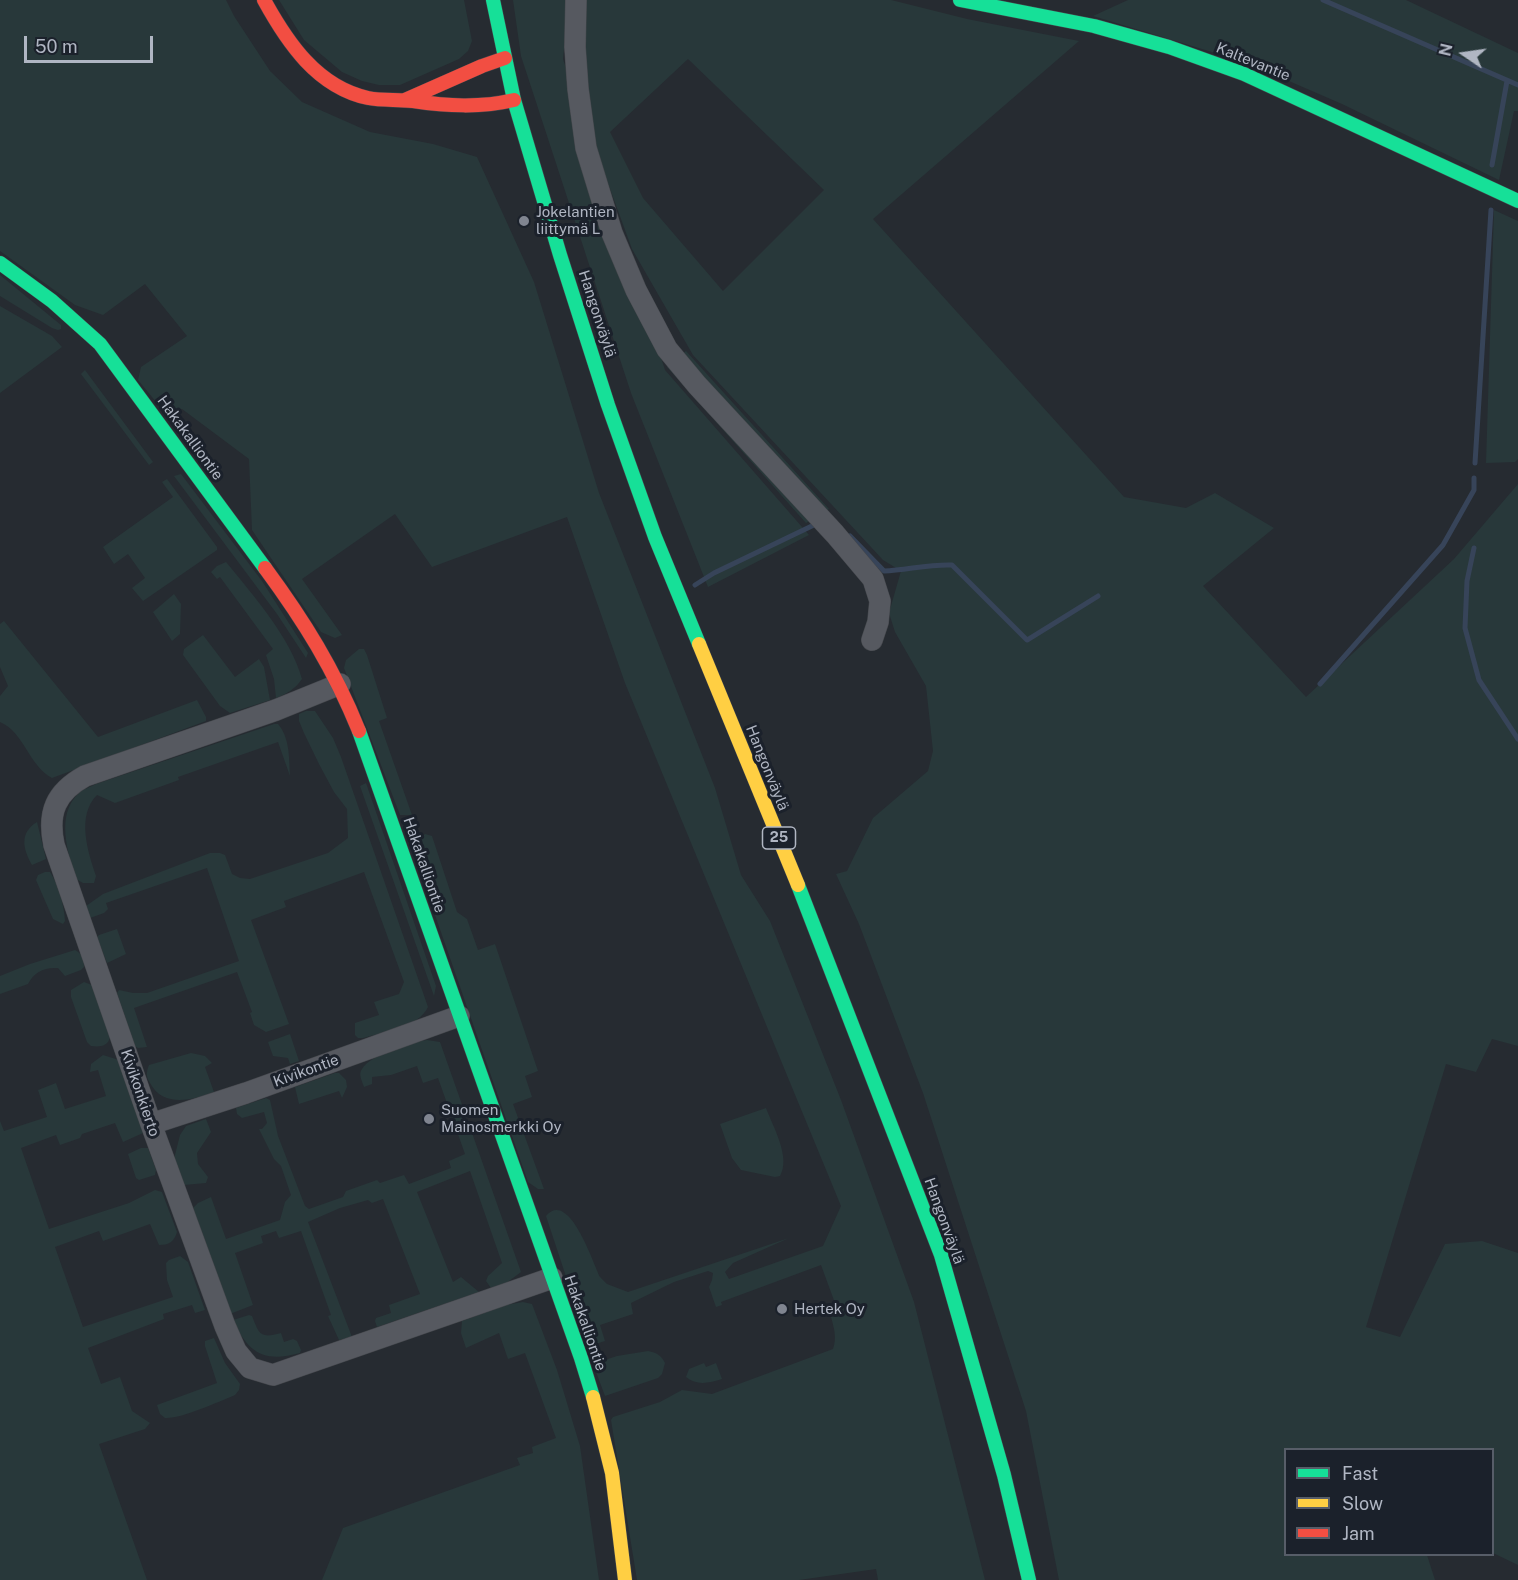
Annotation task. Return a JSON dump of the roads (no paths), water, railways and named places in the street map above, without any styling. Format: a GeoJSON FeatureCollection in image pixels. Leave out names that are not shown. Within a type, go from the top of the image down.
{"type":"FeatureCollection","features":[{"type":"Feature","properties":{"kind":"main road"},"geometry":{"type":"LineString","coordinates":[[264,0],[298,52],[321,76],[346,92],[369,98],[445,105],[493,106],[514,100]]}},
{"type":"Feature","properties":{"kind":"main road","name":"Hangonväylä"},"geometry":{"type":"LineString","coordinates":[[493,0],[514,100],[608,405],[655,537],[812,919],[941,1255],[1004,1476],[1029,1580]]}},
{"type":"Feature","properties":{"kind":"main road","name":"Kaltevantie"},"geometry":{"type":"LineString","coordinates":[[960,0],[1094,26],[1169,46],[1244,74],[1518,201]]}},
{"type":"Feature","properties":{"kind":"main road"},"geometry":{"type":"LineString","coordinates":[[405,100],[505,58]]}},
{"type":"Feature","properties":{"kind":"main road","name":"Hakakalliontie"},"geometry":{"type":"LineString","coordinates":[[0,263],[55,303],[100,344],[300,615],[340,684],[368,756],[581,1359],[605,1438],[612,1473],[625,1580]]}},
{"type":"Feature","properties":{"kind":"street"},"geometry":{"type":"LineString","coordinates":[[576,0],[575,47],[586,148],[612,233],[636,290],[667,349],[873,579],[880,601],[878,622],[872,640]]}},
{"type":"Feature","properties":{"kind":"street","name":"Kivikonkierto"},"geometry":{"type":"LineString","coordinates":[[340,684],[276,710],[85,776],[69,785],[54,808],[51,832],[54,845],[151,1124],[225,1326],[236,1351],[250,1368],[273,1375],[552,1278]]}},
{"type":"Feature","properties":{"kind":"street","name":"Kivikontie"},"geometry":{"type":"LineString","coordinates":[[151,1124],[246,1093],[459,1016]]}},
{"type":"Feature","properties":{"kind":"waterway"},"geometry":{"type":"LineString","coordinates":[[1323,0],[1518,85]]}},
{"type":"Feature","properties":{"kind":"waterway"},"geometry":{"type":"LineString","coordinates":[[1492,165],[1507,81]]}},
{"type":"Feature","properties":{"kind":"waterway"},"geometry":{"type":"LineString","coordinates":[[1475,463],[1491,210]]}},
{"type":"Feature","properties":{"kind":"waterway"},"geometry":{"type":"LineString","coordinates":[[1320,684],[1443,545],[1474,490],[1474,478]]}},
{"type":"Feature","properties":{"kind":"waterway"},"geometry":{"type":"LineString","coordinates":[[695,585],[714,573],[816,524]]}},
{"type":"Feature","properties":{"kind":"waterway"},"geometry":{"type":"LineString","coordinates":[[850,536],[884,571],[952,565],[1027,640],[1098,596]]}},
{"type":"Feature","properties":{"kind":"waterway"},"geometry":{"type":"LineString","coordinates":[[1474,548],[1467,581],[1465,628],[1479,680],[1518,739]]}},
{"type":"Feature","properties":{"kind":"place","name":"Jokelantien liittymä L"},"geometry":{"type":"Point","coordinates":[524,221]}},
{"type":"Feature","properties":{"kind":"place","name":"Suomen Mainosmerkki Oy"},"geometry":{"type":"Point","coordinates":[429,1119]}},
{"type":"Feature","properties":{"kind":"place","name":"Hertek Oy"},"geometry":{"type":"Point","coordinates":[782,1309]}}]}
